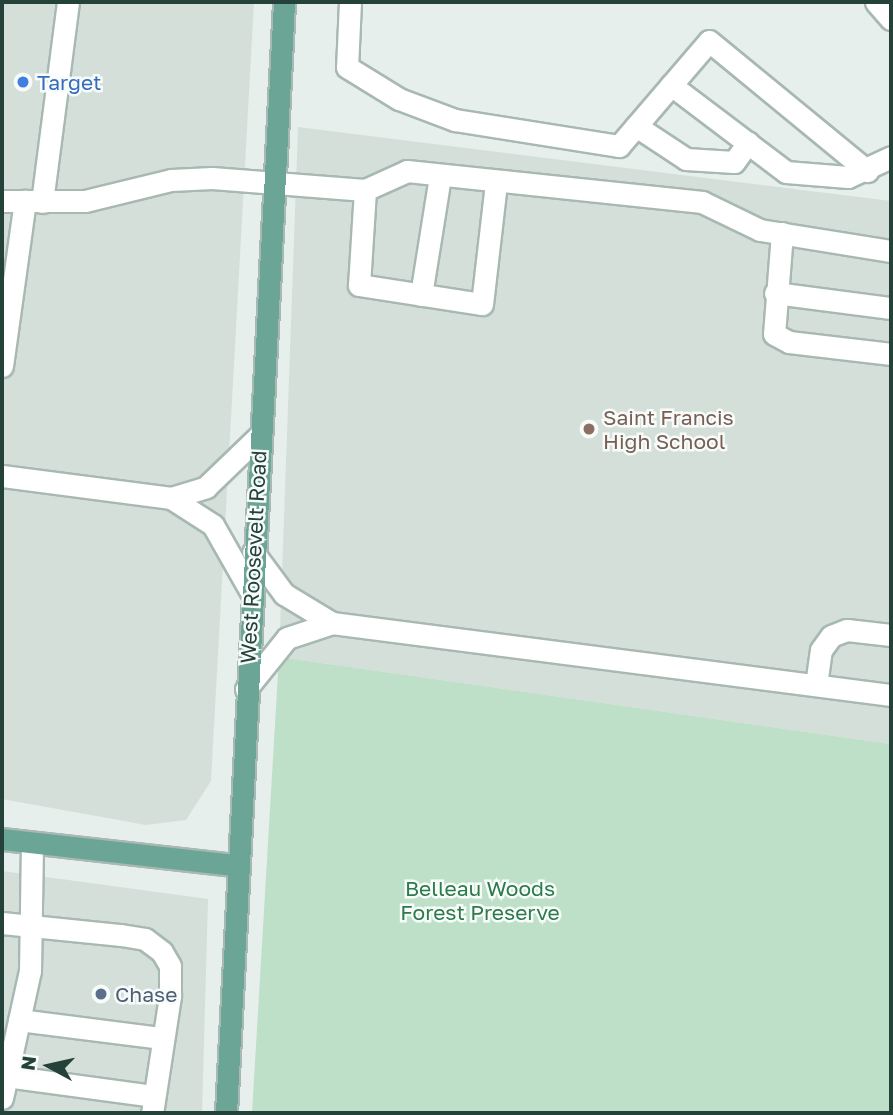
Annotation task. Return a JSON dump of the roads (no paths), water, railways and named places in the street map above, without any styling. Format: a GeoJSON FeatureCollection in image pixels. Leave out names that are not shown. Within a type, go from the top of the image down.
{"type":"FeatureCollection","features":[{"type":"Feature","properties":{"kind":"main road","name":"West Roosevelt Road"},"geometry":{"type":"LineString","coordinates":[[226,1113],[235,865],[284,2]]}},
{"type":"Feature","properties":{"kind":"main road"},"geometry":{"type":"LineString","coordinates":[[2,839],[235,865]]}},
{"type":"Feature","properties":{"kind":"lane"},"geometry":{"type":"LineString","coordinates":[[2,366],[34,202],[68,2]]}},
{"type":"Feature","properties":{"kind":"lane"},"geometry":{"type":"LineString","coordinates":[[350,2],[347,67],[399,99],[497,131],[619,146],[709,41],[867,171]]}},
{"type":"Feature","properties":{"kind":"lane"},"geometry":{"type":"LineString","coordinates":[[876,2],[891,19]]}},
{"type":"Feature","properties":{"kind":"lane"},"geometry":{"type":"LineString","coordinates":[[671,85],[786,172],[826,178],[867,171],[891,157]]}},
{"type":"Feature","properties":{"kind":"lane"},"geometry":{"type":"LineString","coordinates":[[636,126],[685,159],[734,162],[748,143]]}},
{"type":"Feature","properties":{"kind":"lane"},"geometry":{"type":"LineString","coordinates":[[2,201],[86,201],[171,180],[273,179],[365,190],[407,171],[496,183],[702,202],[782,233],[891,251]]}},
{"type":"Feature","properties":{"kind":"lane"},"geometry":{"type":"LineString","coordinates":[[421,295],[440,176]]}},
{"type":"Feature","properties":{"kind":"lane"},"geometry":{"type":"LineString","coordinates":[[365,190],[359,285],[482,304],[496,183]]}},
{"type":"Feature","properties":{"kind":"lane"},"geometry":{"type":"LineString","coordinates":[[782,233],[771,330],[780,338],[891,354]]}},
{"type":"Feature","properties":{"kind":"lane"},"geometry":{"type":"LineString","coordinates":[[775,293],[891,308]]}},
{"type":"Feature","properties":{"kind":"lane"},"geometry":{"type":"LineString","coordinates":[[2,476],[171,498],[206,487],[260,435]]}},
{"type":"Feature","properties":{"kind":"lane"},"geometry":{"type":"LineString","coordinates":[[171,498],[213,525],[251,592]]}},
{"type":"Feature","properties":{"kind":"lane"},"geometry":{"type":"LineString","coordinates":[[253,552],[284,594],[332,622],[891,695]]}},
{"type":"Feature","properties":{"kind":"lane"},"geometry":{"type":"LineString","coordinates":[[246,689],[287,638],[332,622]]}},
{"type":"Feature","properties":{"kind":"lane"},"geometry":{"type":"LineString","coordinates":[[816,685],[821,650],[831,636],[847,630],[891,635]]}},
{"type":"Feature","properties":{"kind":"lane"},"geometry":{"type":"LineString","coordinates":[[2,1098],[30,971],[32,843]]}},
{"type":"Feature","properties":{"kind":"lane"},"geometry":{"type":"LineString","coordinates":[[2,923],[145,939],[162,952],[170,966],[152,1105],[6,1076]]}},
{"type":"Feature","properties":{"kind":"lane"},"geometry":{"type":"LineString","coordinates":[[19,1020],[162,1038]]}},
{"type":"Feature","properties":{"kind":"place","name":"Target"},"geometry":{"type":"Point","coordinates":[23,82]}},
{"type":"Feature","properties":{"kind":"place","name":"Saint Francis High School"},"geometry":{"type":"Point","coordinates":[589,429]}},
{"type":"Feature","properties":{"kind":"place","name":"Chase"},"geometry":{"type":"Point","coordinates":[101,994]}},
{"type":"Feature","properties":{"kind":"park label","name":"Belleau Woods Forest Preserve"},"geometry":{"type":"Point","coordinates":[480,900]}}]}
